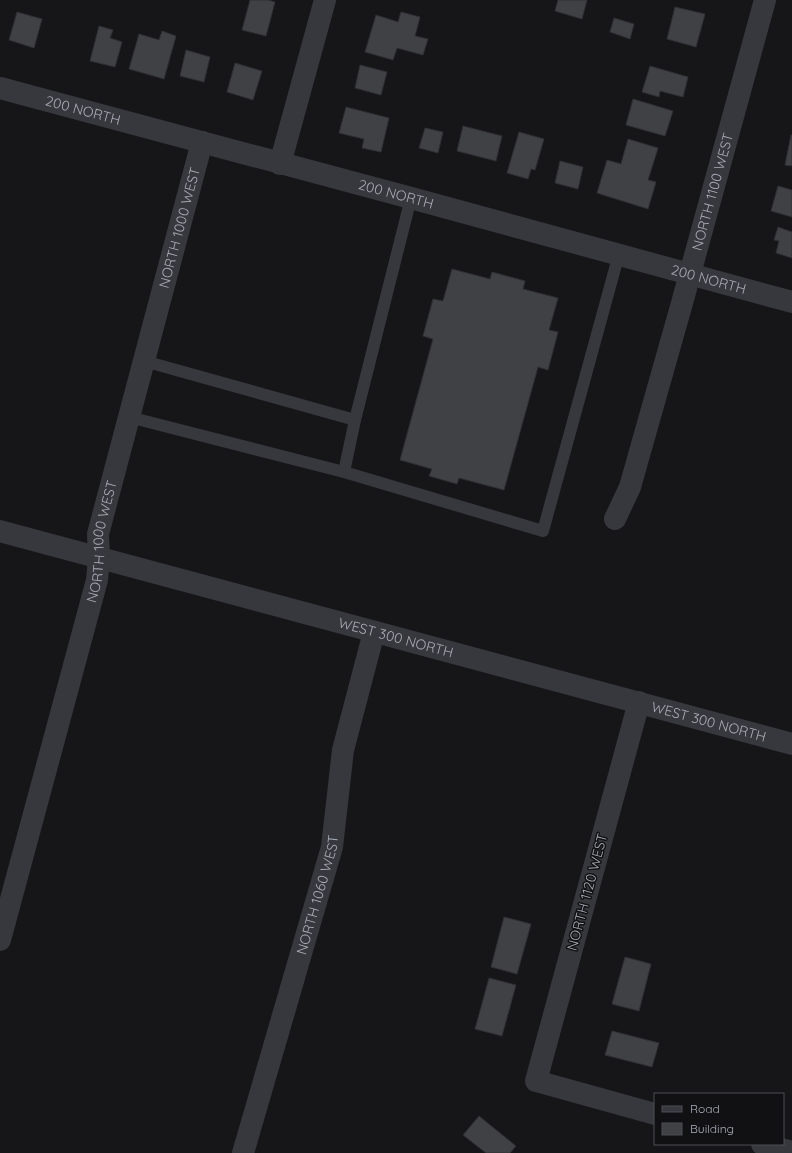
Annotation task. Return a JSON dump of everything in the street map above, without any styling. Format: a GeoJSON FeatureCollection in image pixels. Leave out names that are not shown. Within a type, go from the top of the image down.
{"type":"FeatureCollection","features":[{"type":"Feature","properties":{"kind":"street"},"geometry":{"type":"LineString","coordinates":[[280,164],[325,0]]}},
{"type":"Feature","properties":{"kind":"street","name":"NORTH 1100 WEST"},"geometry":{"type":"LineString","coordinates":[[615,519],[630,487],[765,0]]}},
{"type":"Feature","properties":{"kind":"street","name":"200 NORTH"},"geometry":{"type":"LineString","coordinates":[[0,88],[280,164],[412,198],[792,302]]}},
{"type":"Feature","properties":{"kind":"street","name":"NORTH 1000 WEST"},"geometry":{"type":"LineString","coordinates":[[0,940],[97,580],[99,558],[98,534],[202,142]]}},
{"type":"Feature","properties":{"kind":"street","name":"WEST 300 NORTH"},"geometry":{"type":"LineString","coordinates":[[0,531],[792,744]]}},
{"type":"Feature","properties":{"kind":"street","name":"NORTH 1060 WEST"},"geometry":{"type":"LineString","coordinates":[[243,1153],[332,847],[343,750],[374,632]]}},
{"type":"Feature","properties":{"kind":"street","name":"NORTH 1120 WEST"},"geometry":{"type":"LineString","coordinates":[[638,702],[536,1081],[654,1114]]}},
{"type":"Feature","properties":{"kind":"lane"},"geometry":{"type":"LineString","coordinates":[[344,472],[355,420],[412,198]]}},
{"type":"Feature","properties":{"kind":"lane"},"geometry":{"type":"LineString","coordinates":[[129,417],[344,472],[543,531],[619,254]]}},
{"type":"Feature","properties":{"kind":"lane"},"geometry":{"type":"LineString","coordinates":[[144,361],[355,420]]}},
{"type":"Feature","properties":{"kind":"building"},"geometry":{"type":"Polygon","coordinates":[[[250,0],[268,0],[275,2],[266,36],[242,30],[250,0]]]}},
{"type":"Feature","properties":{"kind":"building"},"geometry":{"type":"Polygon","coordinates":[[[558,0],[587,0],[582,19],[555,11],[558,0]]]}},
{"type":"Feature","properties":{"kind":"building"},"geometry":{"type":"Polygon","coordinates":[[[675,7],[705,14],[696,47],[667,39],[675,7]]]}},
{"type":"Feature","properties":{"kind":"building"},"geometry":{"type":"Polygon","coordinates":[[[17,12],[42,19],[34,48],[9,40],[17,12]]]}},
{"type":"Feature","properties":{"kind":"building"},"geometry":{"type":"Polygon","coordinates":[[[401,12],[420,17],[415,36],[428,39],[423,55],[397,48],[393,60],[365,52],[376,15],[398,22],[401,12]]]}},
{"type":"Feature","properties":{"kind":"building"},"geometry":{"type":"Polygon","coordinates":[[[614,18],[634,24],[630,39],[610,32],[614,18]]]}},
{"type":"Feature","properties":{"kind":"building"},"geometry":{"type":"Polygon","coordinates":[[[99,26],[113,30],[110,38],[122,42],[115,67],[90,61],[99,26]]]}},
{"type":"Feature","properties":{"kind":"building"},"geometry":{"type":"Polygon","coordinates":[[[162,31],[176,36],[164,79],[129,69],[139,34],[159,40],[162,31]]]}},
{"type":"Feature","properties":{"kind":"building"},"geometry":{"type":"Polygon","coordinates":[[[186,50],[210,57],[204,82],[180,76],[186,50]]]}},
{"type":"Feature","properties":{"kind":"building"},"geometry":{"type":"Polygon","coordinates":[[[235,63],[262,71],[253,100],[227,92],[235,63]]]}},
{"type":"Feature","properties":{"kind":"building"},"geometry":{"type":"Polygon","coordinates":[[[360,65],[387,72],[381,95],[355,88],[360,65]]]}},
{"type":"Feature","properties":{"kind":"building"},"geometry":{"type":"Polygon","coordinates":[[[650,66],[688,77],[683,97],[660,91],[659,97],[642,92],[650,66]]]}},
{"type":"Feature","properties":{"kind":"building"},"geometry":{"type":"Polygon","coordinates":[[[633,99],[673,111],[665,136],[626,125],[633,99]]]}},
{"type":"Feature","properties":{"kind":"building"},"geometry":{"type":"Polygon","coordinates":[[[346,107],[389,118],[381,152],[362,148],[364,139],[339,133],[346,107]]]}},
{"type":"Feature","properties":{"kind":"building"},"geometry":{"type":"Polygon","coordinates":[[[463,126],[502,136],[496,161],[457,151],[463,126]]]}},
{"type":"Feature","properties":{"kind":"building"},"geometry":{"type":"Polygon","coordinates":[[[425,128],[443,132],[438,153],[419,148],[425,128]]]}},
{"type":"Feature","properties":{"kind":"building"},"geometry":{"type":"Polygon","coordinates":[[[519,132],[544,139],[535,170],[531,169],[528,179],[507,173],[519,132]]]}},
{"type":"Feature","properties":{"kind":"building"},"geometry":{"type":"Polygon","coordinates":[[[792,135],[792,166],[785,165],[792,135]]]}},
{"type":"Feature","properties":{"kind":"building"},"geometry":{"type":"Polygon","coordinates":[[[628,139],[658,148],[648,180],[656,182],[648,209],[597,193],[607,160],[621,164],[628,139]]]}},
{"type":"Feature","properties":{"kind":"building"},"geometry":{"type":"Polygon","coordinates":[[[560,161],[583,167],[578,189],[555,183],[560,161]]]}},
{"type":"Feature","properties":{"kind":"building"},"geometry":{"type":"Polygon","coordinates":[[[778,186],[792,190],[792,217],[771,211],[778,186]]]}},
{"type":"Feature","properties":{"kind":"building"},"geometry":{"type":"Polygon","coordinates":[[[778,227],[792,232],[792,258],[776,253],[779,241],[774,240],[778,227]]]}},
{"type":"Feature","properties":{"kind":"building"},"geometry":{"type":"Polygon","coordinates":[[[452,269],[490,279],[492,272],[525,281],[523,289],[558,298],[549,330],[558,332],[548,370],[538,367],[504,490],[459,478],[457,484],[429,476],[432,469],[400,460],[433,339],[423,336],[433,299],[443,301],[452,269]]]}},
{"type":"Feature","properties":{"kind":"building"},"geometry":{"type":"Polygon","coordinates":[[[504,917],[531,924],[517,974],[491,967],[504,917]]]}},
{"type":"Feature","properties":{"kind":"building"},"geometry":{"type":"Polygon","coordinates":[[[625,957],[651,964],[639,1011],[612,1004],[625,957]]]}},
{"type":"Feature","properties":{"kind":"building"},"geometry":{"type":"Polygon","coordinates":[[[489,978],[516,985],[502,1036],[475,1029],[489,978]]]}},
{"type":"Feature","properties":{"kind":"building"},"geometry":{"type":"Polygon","coordinates":[[[612,1031],[659,1043],[652,1067],[605,1055],[612,1031]]]}},
{"type":"Feature","properties":{"kind":"building"},"geometry":{"type":"Polygon","coordinates":[[[479,1116],[516,1146],[510,1153],[486,1153],[463,1135],[479,1116]]]}}]}
